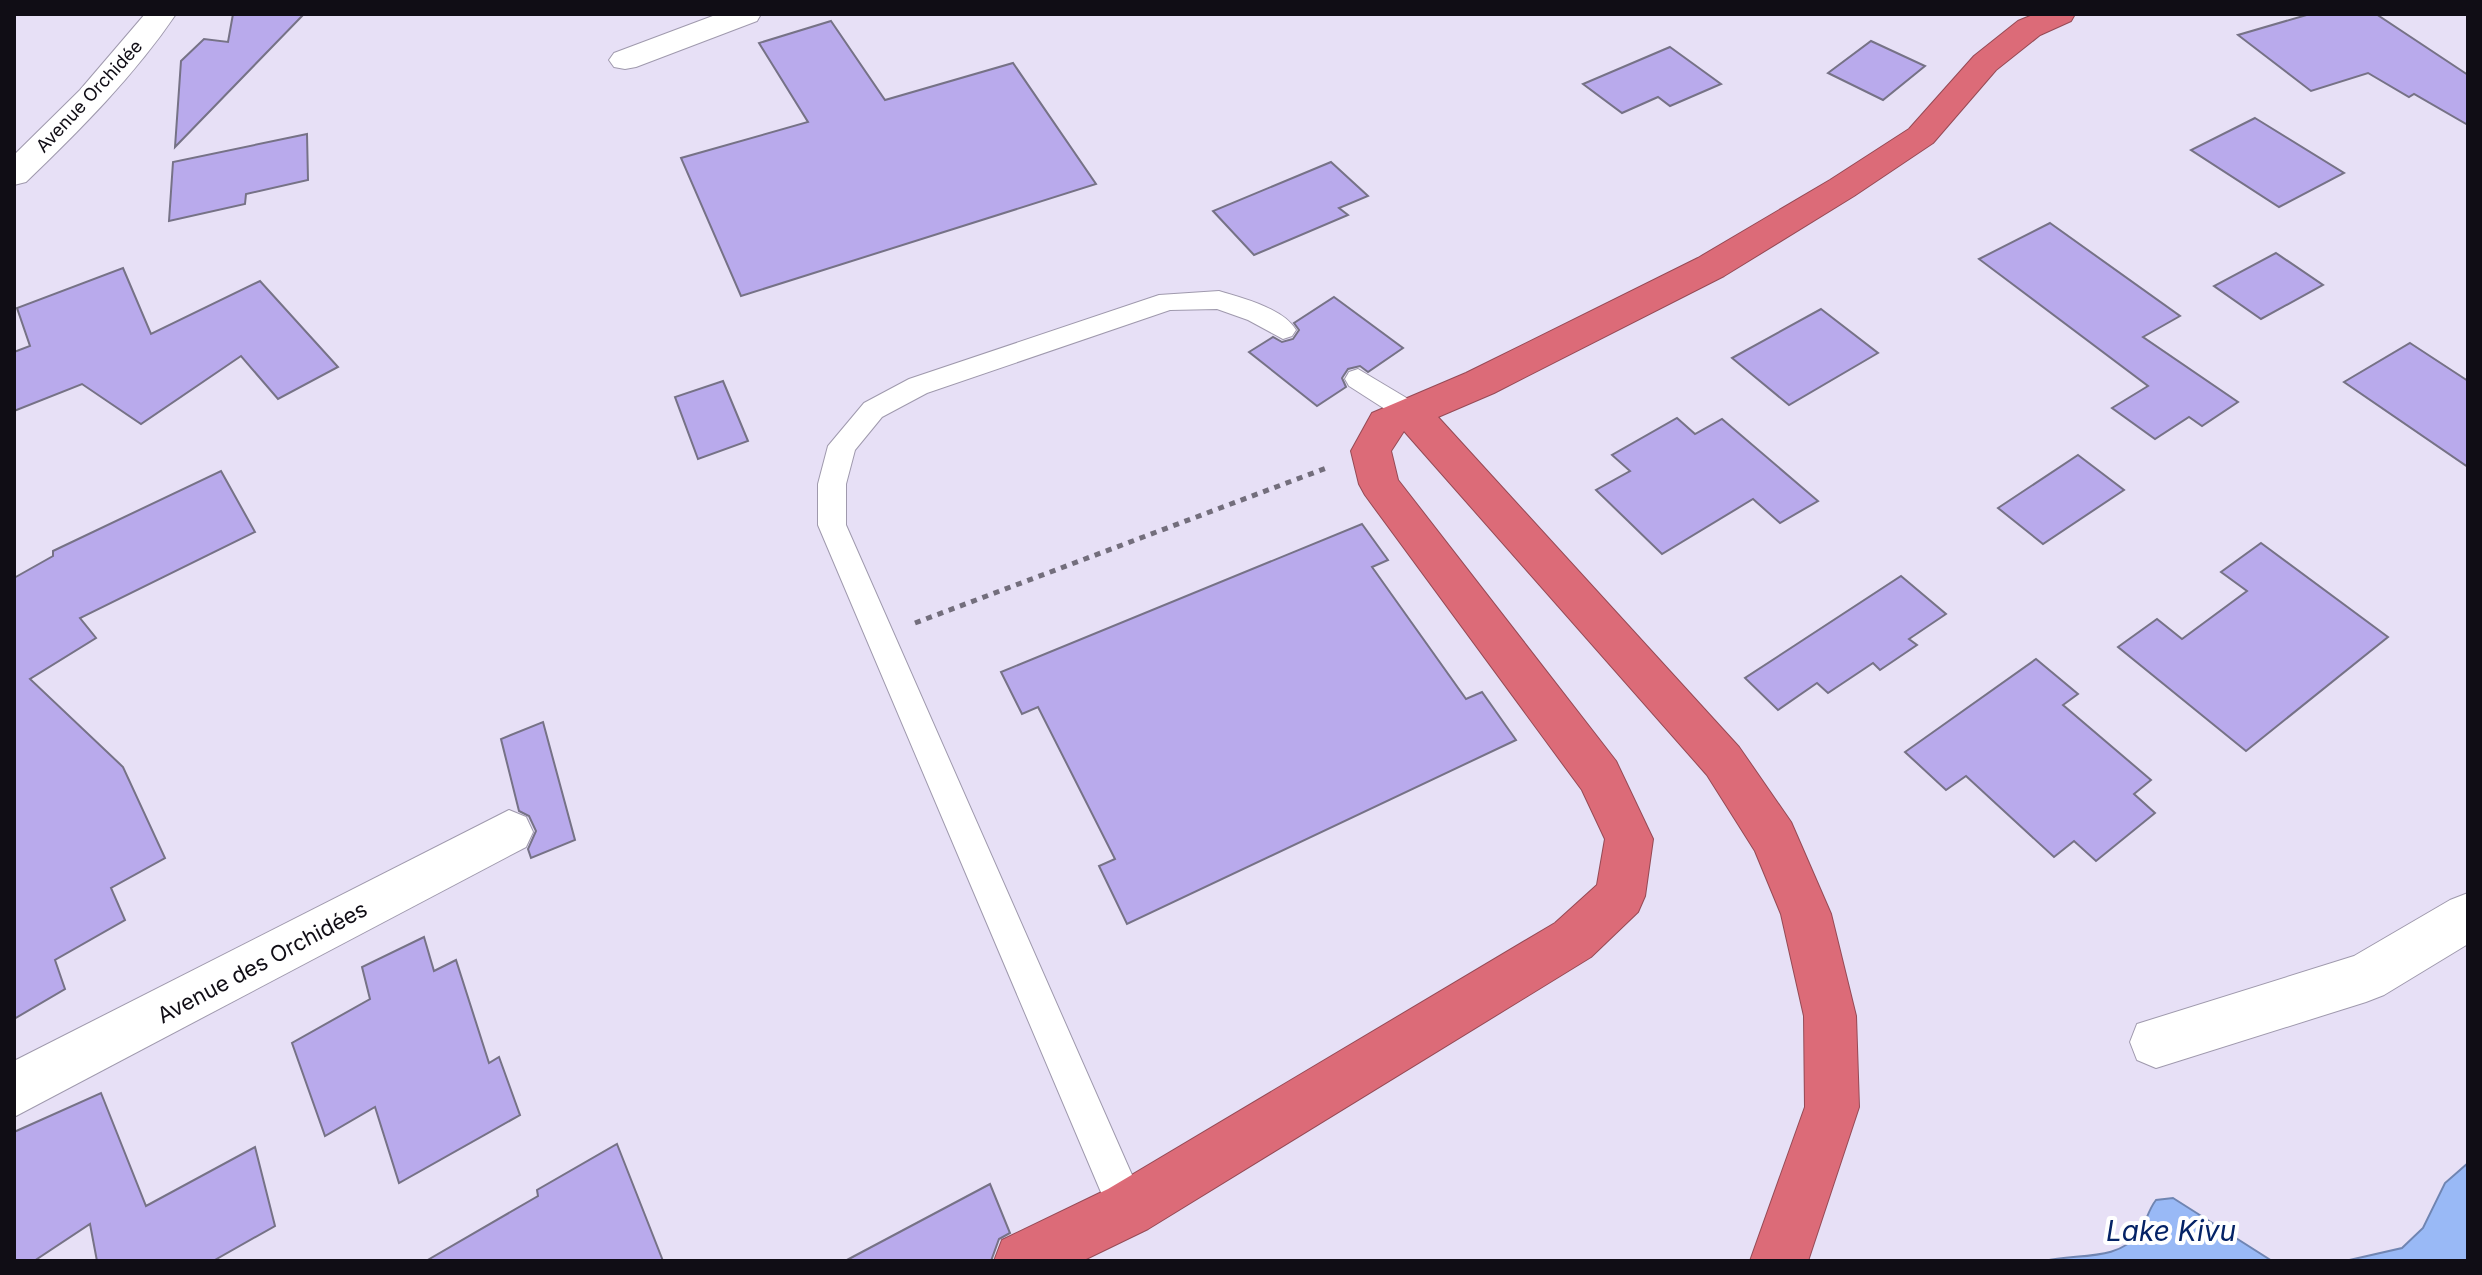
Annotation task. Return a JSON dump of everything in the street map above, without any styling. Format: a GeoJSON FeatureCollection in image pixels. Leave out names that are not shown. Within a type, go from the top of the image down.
{"type":"FeatureCollection","features":[{"type":"Feature","properties":{"kind":"highway"},"geometry":{"type":"LineString","coordinates":[[1022,1260],[1128,1209],[1573,940],[1620,896],[1629,839],[1599,776],[1379,484],[1371,451],[1386,423],[1480,383],[1711,267],[1842,188],[1921,136],[1985,63],[2029,28],[2060,14]]}},
{"type":"Feature","properties":{"kind":"highway"},"geometry":{"type":"LineString","coordinates":[[1411,413],[1723,761],[1774,838],[1806,914],[1830,1016],[1832,1107],[1779,1261]]}},
{"type":"Feature","properties":{"kind":"street","name":"Avenue Orchidée"},"geometry":{"type":"LineString","coordinates":[[14,174],[84,105],[134,50],[161,14]]}},
{"type":"Feature","properties":{"kind":"street"},"geometry":{"type":"LineString","coordinates":[[625,60],[677,25],[746,14]]}},
{"type":"Feature","properties":{"kind":"street","name":"Avenue des Orchidées"},"geometry":{"type":"LineString","coordinates":[[14,1090],[509,832]]}},
{"type":"Feature","properties":{"kind":"street"},"geometry":{"type":"LineString","coordinates":[[2156,1042],[2366,977],[2468,917]]}},
{"type":"Feature","properties":{"kind":"lane"},"geometry":{"type":"LineString","coordinates":[[1128,1209],[832,525],[832,484],[842,446],[873,410],[918,386],[1168,301],[1219,300],[1257,314],[1283,330]]}},
{"type":"Feature","properties":{"kind":"lane"},"geometry":{"type":"LineString","coordinates":[[1358,379],[1411,413]]}},
{"type":"Feature","properties":{"kind":"path"},"geometry":{"type":"LineString","coordinates":[[881,636],[1371,451]]}},
{"type":"Feature","properties":{"kind":"water"},"geometry":{"type":"Polygon","coordinates":[[[2468,1163],[2468,1261],[2345,1261],[2402,1248],[2423,1228],[2445,1183],[2468,1163]]]}},
{"type":"Feature","properties":{"kind":"water","name":"Lake Kivu"},"geometry":{"type":"Polygon","coordinates":[[[2173,1198],[2272,1261],[2045,1261],[2095,1255],[2120,1248],[2139,1233],[2156,1200],[2173,1198]]]}},
{"type":"Feature","properties":{"kind":"building"},"geometry":{"type":"Polygon","coordinates":[[[233,14],[304,14],[175,147],[181,61],[204,39],[228,42],[233,14]]]}},
{"type":"Feature","properties":{"kind":"building"},"geometry":{"type":"Polygon","coordinates":[[[2310,14],[2376,14],[2468,75],[2468,125],[2414,94],[2409,97],[2368,73],[2311,91],[2238,35],[2310,14]]]}},
{"type":"Feature","properties":{"kind":"building"},"geometry":{"type":"Polygon","coordinates":[[[831,21],[885,100],[1013,63],[1096,184],[741,296],[681,158],[808,122],[759,43],[831,21]]]}},
{"type":"Feature","properties":{"kind":"building"},"geometry":{"type":"Polygon","coordinates":[[[1871,41],[1925,66],[1883,100],[1828,73],[1871,41]]]}},
{"type":"Feature","properties":{"kind":"building"},"geometry":{"type":"Polygon","coordinates":[[[1670,47],[1721,84],[1670,106],[1658,97],[1622,113],[1583,84],[1670,47]]]}},
{"type":"Feature","properties":{"kind":"building"},"geometry":{"type":"Polygon","coordinates":[[[2255,118],[2344,173],[2279,207],[2191,150],[2255,118]]]}},
{"type":"Feature","properties":{"kind":"building"},"geometry":{"type":"Polygon","coordinates":[[[307,134],[308,180],[246,194],[245,204],[169,221],[173,162],[307,134]]]}},
{"type":"Feature","properties":{"kind":"building"},"geometry":{"type":"Polygon","coordinates":[[[1331,162],[1368,196],[1339,208],[1348,215],[1254,255],[1213,211],[1331,162]]]}},
{"type":"Feature","properties":{"kind":"building"},"geometry":{"type":"Polygon","coordinates":[[[2050,223],[2180,316],[2143,337],[2238,402],[2202,426],[2189,417],[2155,439],[2112,408],[2148,386],[1979,259],[2050,223]]]}},
{"type":"Feature","properties":{"kind":"building"},"geometry":{"type":"Polygon","coordinates":[[[2276,253],[2323,285],[2261,319],[2214,286],[2276,253]]]}},
{"type":"Feature","properties":{"kind":"building"},"geometry":{"type":"Polygon","coordinates":[[[123,268],[151,334],[260,281],[338,367],[278,399],[241,356],[141,424],[82,384],[14,411],[14,352],[30,346],[17,308],[123,268]]]}},
{"type":"Feature","properties":{"kind":"building"},"geometry":{"type":"Polygon","coordinates":[[[1334,297],[1403,348],[1368,372],[1360,366],[1348,369],[1342,378],[1346,387],[1317,406],[1249,352],[1273,337],[1282,342],[1293,339],[1299,330],[1294,323],[1334,297]]]}},
{"type":"Feature","properties":{"kind":"building"},"geometry":{"type":"Polygon","coordinates":[[[1821,309],[1878,353],[1789,405],[1732,358],[1821,309]]]}},
{"type":"Feature","properties":{"kind":"building"},"geometry":{"type":"Polygon","coordinates":[[[2410,343],[2468,381],[2468,467],[2344,382],[2410,343]]]}},
{"type":"Feature","properties":{"kind":"building"},"geometry":{"type":"Polygon","coordinates":[[[723,381],[748,441],[698,459],[675,397],[723,381]]]}},
{"type":"Feature","properties":{"kind":"building"},"geometry":{"type":"Polygon","coordinates":[[[1677,418],[1695,434],[1722,419],[1818,501],[1780,523],[1753,499],[1662,554],[1596,490],[1630,471],[1612,455],[1677,418]]]}},
{"type":"Feature","properties":{"kind":"building"},"geometry":{"type":"Polygon","coordinates":[[[2078,455],[2124,490],[2043,544],[1998,508],[2078,455]]]}},
{"type":"Feature","properties":{"kind":"building"},"geometry":{"type":"Polygon","coordinates":[[[221,471],[255,532],[80,618],[96,638],[30,679],[123,767],[165,858],[111,888],[125,920],[55,960],[65,989],[14,1019],[14,578],[53,556],[53,551],[221,471]]]}},
{"type":"Feature","properties":{"kind":"building"},"geometry":{"type":"Polygon","coordinates":[[[1362,524],[1388,560],[1372,567],[1466,699],[1482,692],[1516,740],[1127,924],[1099,866],[1115,859],[1038,707],[1022,714],[1001,672],[1362,524]]]}},
{"type":"Feature","properties":{"kind":"building"},"geometry":{"type":"Polygon","coordinates":[[[2261,543],[2388,637],[2246,751],[2118,647],[2157,619],[2182,639],[2247,591],[2221,572],[2261,543]]]}},
{"type":"Feature","properties":{"kind":"building"},"geometry":{"type":"Polygon","coordinates":[[[1901,576],[1946,614],[1909,639],[1917,645],[1880,670],[1873,663],[1828,693],[1817,683],[1778,710],[1745,678],[1901,576]]]}},
{"type":"Feature","properties":{"kind":"building"},"geometry":{"type":"Polygon","coordinates":[[[2036,659],[2078,694],[2063,705],[2151,780],[2134,794],[2155,813],[2096,861],[2074,841],[2054,857],[1966,776],[1946,790],[1905,752],[2036,659]]]}},
{"type":"Feature","properties":{"kind":"building"},"geometry":{"type":"Polygon","coordinates":[[[543,722],[575,840],[531,858],[528,849],[536,831],[529,816],[519,811],[501,739],[543,722]]]}},
{"type":"Feature","properties":{"kind":"building"},"geometry":{"type":"Polygon","coordinates":[[[424,937],[434,971],[456,960],[489,1063],[499,1057],[520,1115],[399,1183],[375,1107],[325,1136],[292,1043],[370,999],[362,967],[424,937]]]}},
{"type":"Feature","properties":{"kind":"building"},"geometry":{"type":"Polygon","coordinates":[[[101,1093],[146,1206],[255,1147],[275,1226],[213,1261],[97,1261],[90,1224],[34,1261],[14,1261],[14,1132],[101,1093]]]}},
{"type":"Feature","properties":{"kind":"building"},"geometry":{"type":"Polygon","coordinates":[[[617,1144],[663,1261],[426,1261],[538,1196],[537,1190],[617,1144]]]}},
{"type":"Feature","properties":{"kind":"building"},"geometry":{"type":"Polygon","coordinates":[[[990,1184],[1010,1233],[999,1239],[991,1261],[845,1261],[990,1184]]]}}]}
